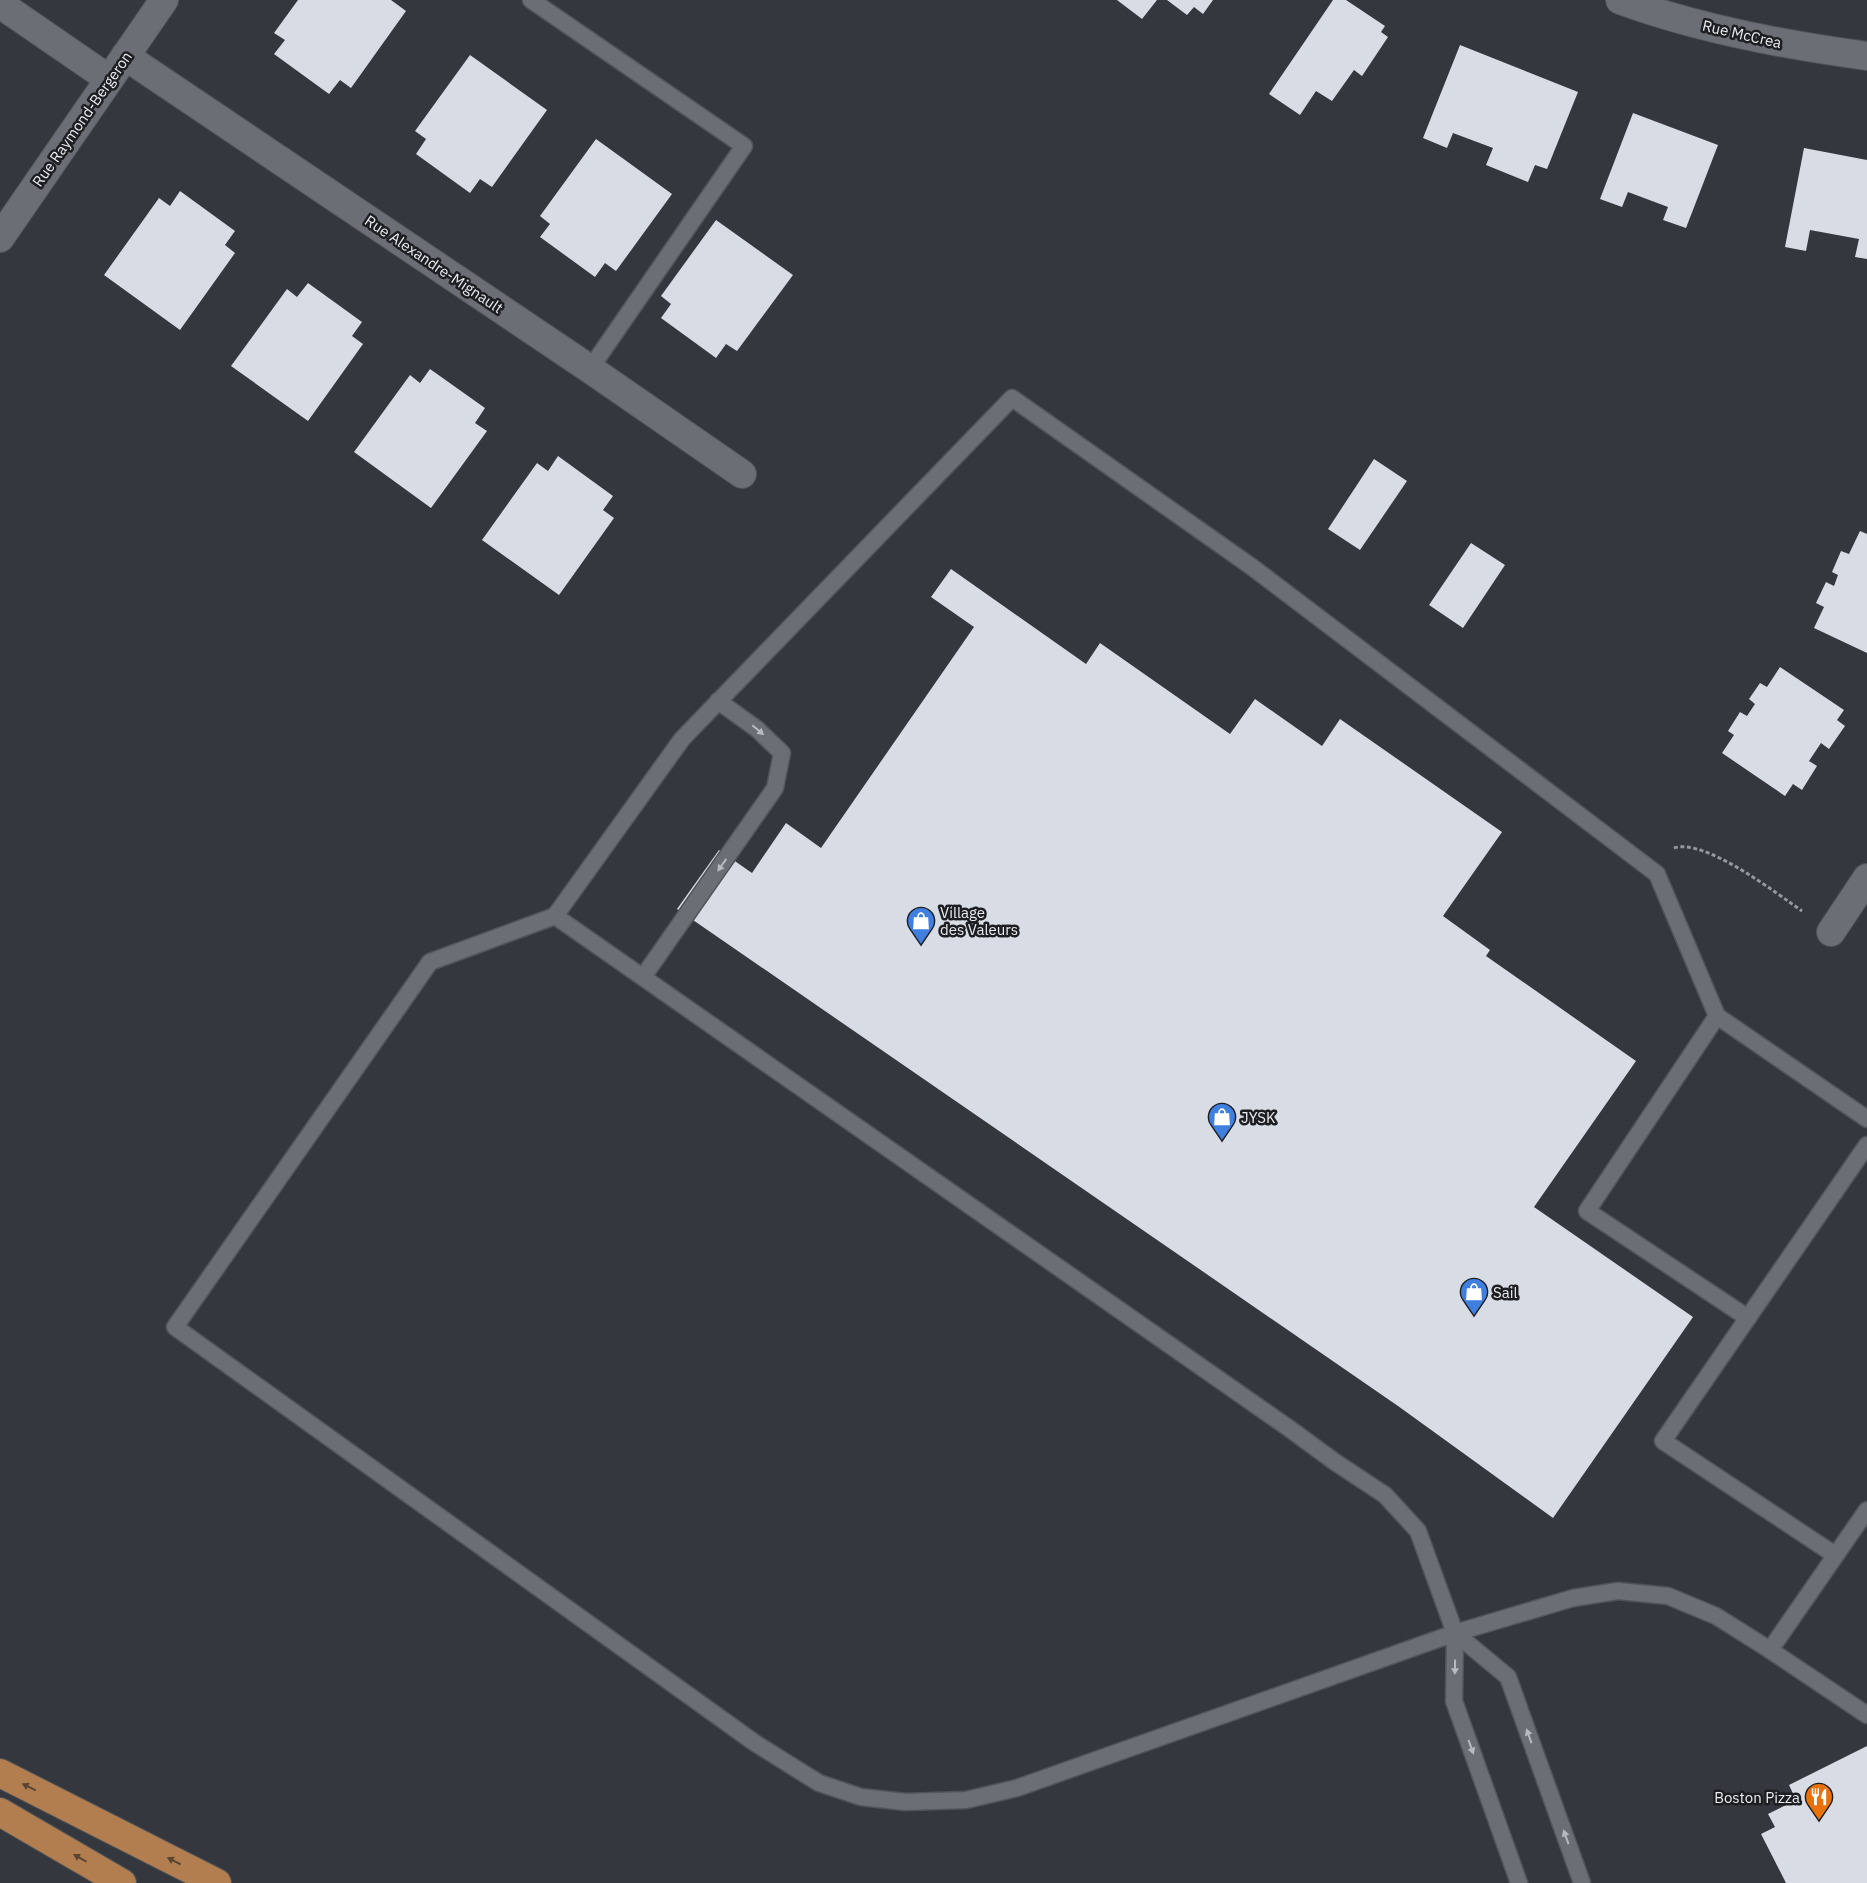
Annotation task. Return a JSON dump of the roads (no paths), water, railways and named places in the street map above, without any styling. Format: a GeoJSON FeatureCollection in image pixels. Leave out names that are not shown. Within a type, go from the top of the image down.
{"type":"FeatureCollection","features":[{"type":"Feature","properties":{"kind":"highway"},"geometry":{"type":"LineString","coordinates":[[0,1773],[217,1883]]}},
{"type":"Feature","properties":{"kind":"highway"},"geometry":{"type":"LineString","coordinates":[[0,1812],[122,1883]]}},
{"type":"Feature","properties":{"kind":"street","name":"Rue Raymond-Bergeron"},"geometry":{"type":"LineString","coordinates":[[0,238],[164,0]]}},
{"type":"Feature","properties":{"kind":"street","name":"Rue McCrea"},"geometry":{"type":"LineString","coordinates":[[1620,0],[1722,30],[1803,48],[1867,56]]}},
{"type":"Feature","properties":{"kind":"street"},"geometry":{"type":"LineString","coordinates":[[0,4],[109,79]]}},
{"type":"Feature","properties":{"kind":"street","name":"Rue Alexandre-Mignault"},"geometry":{"type":"LineString","coordinates":[[125,56],[590,369],[742,474]]}},
{"type":"Feature","properties":{"kind":"street"},"geometry":{"type":"LineString","coordinates":[[1831,932],[1867,878]]}},
{"type":"Feature","properties":{"kind":"lane"},"geometry":{"type":"LineString","coordinates":[[531,0],[744,146],[590,369]]}},
{"type":"Feature","properties":{"kind":"lane"},"geometry":{"type":"LineString","coordinates":[[1867,1119],[1717,1016],[1657,874],[1252,567],[1012,398],[682,739],[555,916],[430,962],[175,1327],[755,1743],[819,1783],[861,1797],[905,1802],[966,1800],[1017,1788],[1455,1632],[1573,1598],[1618,1591],[1668,1596],[1716,1616],[1867,1715]]}},
{"type":"Feature","properties":{"kind":"lane"},"geometry":{"type":"LineString","coordinates":[[643,977],[775,788],[782,753],[757,729],[718,702]]}},
{"type":"Feature","properties":{"kind":"lane"},"geometry":{"type":"LineString","coordinates":[[555,916],[1335,1462],[1385,1495],[1418,1532],[1455,1632],[1454,1701],[1519,1883]]}},
{"type":"Feature","properties":{"kind":"lane"},"geometry":{"type":"LineString","coordinates":[[1717,1016],[1587,1210],[1748,1318]]}},
{"type":"Feature","properties":{"kind":"lane"},"geometry":{"type":"LineString","coordinates":[[1836,1555],[1662,1441],[1867,1145]]}},
{"type":"Feature","properties":{"kind":"lane"},"geometry":{"type":"LineString","coordinates":[[1770,1650],[1867,1510]]}},
{"type":"Feature","properties":{"kind":"lane"},"geometry":{"type":"LineString","coordinates":[[1455,1632],[1508,1677],[1582,1883]]}},
{"type":"Feature","properties":{"kind":"place","name":"Village des Valeurs"},"geometry":{"type":"Point","coordinates":[921,945]}},
{"type":"Feature","properties":{"kind":"place","name":"JYSK"},"geometry":{"type":"Point","coordinates":[1222,1141]}},
{"type":"Feature","properties":{"kind":"place","name":"Sail"},"geometry":{"type":"Point","coordinates":[1474,1316]}},
{"type":"Feature","properties":{"kind":"place","name":"Boston Pizza"},"geometry":{"type":"Point","coordinates":[1819,1821]}}]}
